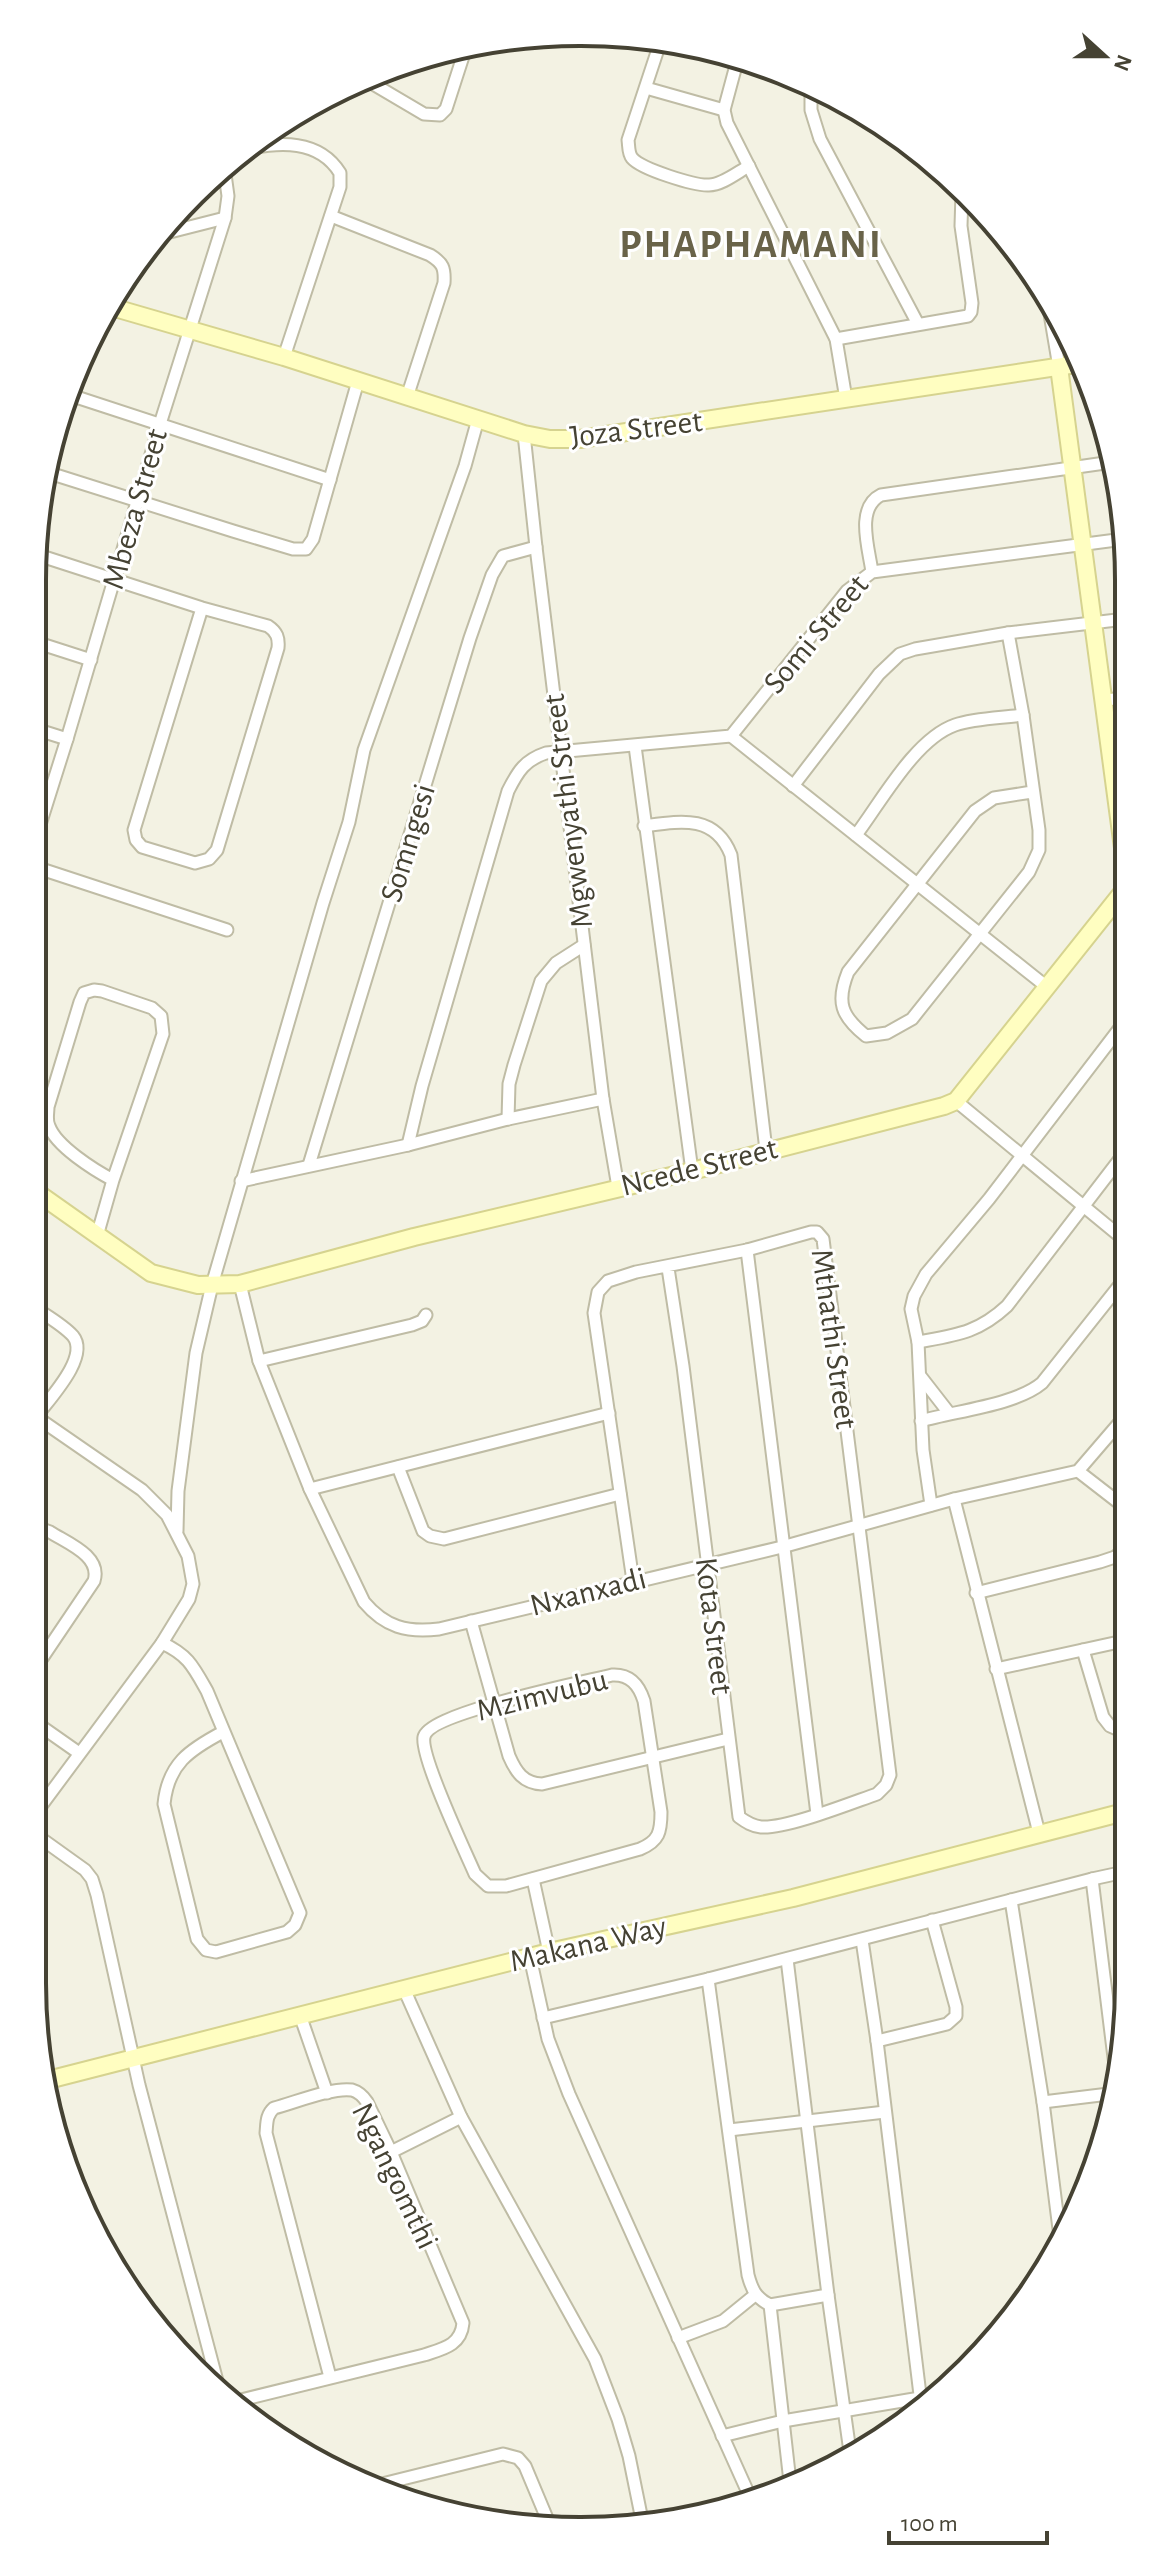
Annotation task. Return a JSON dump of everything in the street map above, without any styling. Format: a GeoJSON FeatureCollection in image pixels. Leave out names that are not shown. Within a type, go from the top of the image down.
{"type":"FeatureCollection","features":[{"type":"Feature","properties":{"kind":"street"},"geometry":{"type":"LineString","coordinates":[[657,52],[628,140],[629,154],[633,160],[684,180],[710,185],[749,166]]}},
{"type":"Feature","properties":{"kind":"street"},"geometry":{"type":"LineString","coordinates":[[377,86],[424,114],[440,115],[446,109],[462,59]]}},
{"type":"Feature","properties":{"kind":"street"},"geometry":{"type":"LineString","coordinates":[[735,69],[724,110],[727,123],[836,339],[846,399]]}},
{"type":"Feature","properties":{"kind":"street"},"geometry":{"type":"LineString","coordinates":[[646,88],[724,110]]}},
{"type":"Feature","properties":{"kind":"street"},"geometry":{"type":"LineString","coordinates":[[811,98],[811,110],[820,139],[918,324]]}},
{"type":"Feature","properties":{"kind":"street"},"geometry":{"type":"LineString","coordinates":[[270,145],[286,143],[302,146],[327,158],[340,173],[340,187],[284,357]]}},
{"type":"Feature","properties":{"kind":"street","name":"Mbeza Street"},"geometry":{"type":"LineString","coordinates":[[46,793],[67,739],[160,424],[225,218],[228,196],[226,181]]}},
{"type":"Feature","properties":{"kind":"street"},"geometry":{"type":"LineString","coordinates":[[836,339],[968,316],[972,303],[961,226],[962,207]]}},
{"type":"Feature","properties":{"kind":"street"},"geometry":{"type":"LineString","coordinates":[[331,216],[418,249],[441,262],[445,270],[444,283],[407,397]]}},
{"type":"Feature","properties":{"kind":"street"},"geometry":{"type":"LineString","coordinates":[[177,230],[225,218]]}},
{"type":"Feature","properties":{"kind":"street","name":"Joza Street"},"geometry":{"type":"LineString","coordinates":[[120,310],[284,357],[524,434],[550,439],[580,439],[1069,365]]}},
{"type":"Feature","properties":{"kind":"street"},"geometry":{"type":"LineString","coordinates":[[1053,331],[1115,782]]}},
{"type":"Feature","properties":{"kind":"street"},"geometry":{"type":"LineString","coordinates":[[56,475],[302,550],[310,546],[313,539],[358,381]]}},
{"type":"Feature","properties":{"kind":"street"},"geometry":{"type":"LineString","coordinates":[[78,398],[330,480]]}},
{"type":"Feature","properties":{"kind":"street"},"geometry":{"type":"LineString","coordinates":[[177,1531],[178,1491],[196,1353],[212,1285],[349,822],[364,750],[465,466],[478,419]]}},
{"type":"Feature","properties":{"kind":"street","name":"Mgwenyathi Street"},"geometry":{"type":"LineString","coordinates":[[524,434],[603,1099],[618,1187]]}},
{"type":"Feature","properties":{"kind":"street","name":"Somi Street"},"geometry":{"type":"LineString","coordinates":[[731,736],[847,591],[872,572],[866,523],[868,507],[874,498],[1102,463]]}},
{"type":"Feature","properties":{"kind":"street"},"geometry":{"type":"LineString","coordinates":[[872,572],[1113,540]]}},
{"type":"Feature","properties":{"kind":"street","name":"Somngesi"},"geometry":{"type":"LineString","coordinates":[[309,1165],[492,575],[503,556],[536,547]]}},
{"type":"Feature","properties":{"kind":"street"},"geometry":{"type":"LineString","coordinates":[[47,558],[268,626],[279,639],[217,850],[209,859],[195,863],[142,847],[136,840],[134,830],[202,608]]}},
{"type":"Feature","properties":{"kind":"street"},"geometry":{"type":"LineString","coordinates":[[793,786],[879,674],[900,654],[1008,633],[1115,620]]}},
{"type":"Feature","properties":{"kind":"street"},"geometry":{"type":"LineString","coordinates":[[1008,633],[1023,715],[1039,850],[1029,872],[912,1019],[887,1033],[866,1036],[853,1026],[840,998],[843,985],[856,961],[964,823],[984,803],[1006,795],[1032,792]]}},
{"type":"Feature","properties":{"kind":"street"},"geometry":{"type":"LineString","coordinates":[[46,646],[91,660]]}},
{"type":"Feature","properties":{"kind":"street"},"geometry":{"type":"LineString","coordinates":[[1105,700],[1115,699]]}},
{"type":"Feature","properties":{"kind":"street"},"geometry":{"type":"LineString","coordinates":[[856,835],[908,764],[927,742],[942,731],[956,724],[1023,715]]}},
{"type":"Feature","properties":{"kind":"street"},"geometry":{"type":"LineString","coordinates":[[46,732],[67,739]]}},
{"type":"Feature","properties":{"kind":"street"},"geometry":{"type":"LineString","coordinates":[[408,1145],[422,1086],[508,791],[523,765],[532,758],[561,752],[731,736],[1047,987]]}},
{"type":"Feature","properties":{"kind":"street"},"geometry":{"type":"LineString","coordinates":[[635,746],[692,1171]]}},
{"type":"Feature","properties":{"kind":"street"},"geometry":{"type":"LineString","coordinates":[[644,826],[676,822],[699,824],[718,833],[728,847],[766,1150]]}},
{"type":"Feature","properties":{"kind":"street"},"geometry":{"type":"LineString","coordinates":[[46,871],[227,930]]}},
{"type":"Feature","properties":{"kind":"street"},"geometry":{"type":"LineString","coordinates":[[1115,902],[956,1101],[1115,1232]]}},
{"type":"Feature","properties":{"kind":"street"},"geometry":{"type":"LineString","coordinates":[[508,1119],[511,1074],[541,981],[556,963],[584,945]]}},
{"type":"Feature","properties":{"kind":"street"},"geometry":{"type":"LineString","coordinates":[[97,1236],[163,1034],[163,1025],[161,1016],[152,1008],[94,990],[84,993],[80,1002],[48,1107],[48,1123],[50,1130],[76,1157],[113,1180]]}},
{"type":"Feature","properties":{"kind":"street"},"geometry":{"type":"LineString","coordinates":[[931,1505],[921,1421],[918,1342],[911,1309],[918,1287],[1115,1034]]}},
{"type":"Feature","properties":{"kind":"street"},"geometry":{"type":"LineString","coordinates":[[241,1181],[603,1099]]}},
{"type":"Feature","properties":{"kind":"street","name":"Ncede Street"},"geometry":{"type":"LineString","coordinates":[[46,1199],[151,1273],[177,1281],[240,1284],[414,1237],[692,1171],[956,1101]]}},
{"type":"Feature","properties":{"kind":"street"},"geometry":{"type":"LineString","coordinates":[[918,1342],[957,1335],[990,1322],[1036,1271],[1115,1166]]}},
{"type":"Feature","properties":{"kind":"street","name":"Mthathi Street"},"geometry":{"type":"LineString","coordinates":[[633,1581],[594,1313],[598,1292],[608,1281],[636,1272],[668,1268],[817,1232],[823,1239],[890,1775]]}},
{"type":"Feature","properties":{"kind":"street"},"geometry":{"type":"LineString","coordinates":[[747,1250],[817,1814]]}},
{"type":"Feature","properties":{"kind":"street","name":"Kota Street"},"geometry":{"type":"LineString","coordinates":[[668,1268],[739,1817],[750,1824],[767,1827],[817,1814],[877,1794],[890,1775]]}},
{"type":"Feature","properties":{"kind":"street","name":"Nxanxadi"},"geometry":{"type":"LineString","coordinates":[[240,1284],[259,1361],[310,1489],[364,1602],[375,1616],[399,1629],[420,1631],[471,1621],[782,1547],[954,1499],[1078,1471]]}},
{"type":"Feature","properties":{"kind":"street"},"geometry":{"type":"LineString","coordinates":[[921,1421],[1016,1397],[1037,1387],[1115,1291]]}},
{"type":"Feature","properties":{"kind":"street"},"geometry":{"type":"LineString","coordinates":[[259,1361],[412,1325],[422,1321],[426,1315]]}},
{"type":"Feature","properties":{"kind":"street"},"geometry":{"type":"LineString","coordinates":[[46,1316],[75,1338],[78,1356],[46,1400]]}},
{"type":"Feature","properties":{"kind":"street"},"geometry":{"type":"LineString","coordinates":[[921,1376],[949,1413]]}},
{"type":"Feature","properties":{"kind":"street"},"geometry":{"type":"LineString","coordinates":[[310,1489],[609,1413]]}},
{"type":"Feature","properties":{"kind":"street"},"geometry":{"type":"LineString","coordinates":[[46,1423],[142,1490],[167,1515],[177,1531],[192,1570],[193,1584],[189,1599],[162,1643],[46,1799]]}},
{"type":"Feature","properties":{"kind":"street"},"geometry":{"type":"LineString","coordinates":[[1115,1428],[1078,1471],[1115,1500]]}},
{"type":"Feature","properties":{"kind":"street"},"geometry":{"type":"LineString","coordinates":[[398,1467],[423,1531],[444,1539],[620,1494]]}},
{"type":"Feature","properties":{"kind":"street"},"geometry":{"type":"LineString","coordinates":[[954,1499],[1039,1833]]}},
{"type":"Feature","properties":{"kind":"street"},"geometry":{"type":"LineString","coordinates":[[46,1530],[92,1559],[96,1574],[46,1652]]}},
{"type":"Feature","properties":{"kind":"street"},"geometry":{"type":"LineString","coordinates":[[976,1593],[1115,1557]]}},
{"type":"Feature","properties":{"kind":"street"},"geometry":{"type":"LineString","coordinates":[[471,1621],[509,1756],[517,1773],[527,1781],[542,1784],[728,1739]]}},
{"type":"Feature","properties":{"kind":"street"},"geometry":{"type":"LineString","coordinates":[[162,1643],[178,1650],[191,1662],[207,1691],[300,1913],[295,1925],[287,1932],[216,1952],[206,1950],[197,1939],[164,1804],[166,1785],[174,1770],[192,1749],[223,1732]]}},
{"type":"Feature","properties":{"kind":"street"},"geometry":{"type":"LineString","coordinates":[[996,1669],[1115,1643]]}},
{"type":"Feature","properties":{"kind":"street"},"geometry":{"type":"LineString","coordinates":[[1083,1650],[1103,1717],[1115,1728]]}},
{"type":"Feature","properties":{"kind":"street","name":"Mzimvubu"},"geometry":{"type":"LineString","coordinates":[[612,1675],[623,1676],[637,1684],[641,1692],[661,1812],[661,1826],[652,1844],[533,1879],[493,1887],[477,1879],[423,1739],[432,1726],[442,1720],[493,1704],[612,1675]]}},
{"type":"Feature","properties":{"kind":"street"},"geometry":{"type":"LineString","coordinates":[[46,1730],[79,1753]]}},
{"type":"Feature","properties":{"kind":"street","name":"Makana Way"},"geometry":{"type":"LineString","coordinates":[[55,2078],[549,1952],[793,1898],[1115,1814]]}},
{"type":"Feature","properties":{"kind":"street"},"geometry":{"type":"LineString","coordinates":[[46,1842],[75,1862],[92,1879],[132,2057],[214,2371]]}},
{"type":"Feature","properties":{"kind":"street"},"geometry":{"type":"LineString","coordinates":[[543,2018],[708,1979],[1115,1874]]}},
{"type":"Feature","properties":{"kind":"street"},"geometry":{"type":"LineString","coordinates":[[533,1879],[549,1952]]}},
{"type":"Feature","properties":{"kind":"street"},"geometry":{"type":"LineString","coordinates":[[1092,1879],[1112,2039]]}},
{"type":"Feature","properties":{"kind":"street"},"geometry":{"type":"LineString","coordinates":[[1011,1900],[1043,2102],[1058,2222]]}},
{"type":"Feature","properties":{"kind":"street"},"geometry":{"type":"LineString","coordinates":[[877,2041],[947,2024],[956,2016],[932,1920]]}},
{"type":"Feature","properties":{"kind":"street"},"geometry":{"type":"LineString","coordinates":[[862,1940],[920,2395]]}},
{"type":"Feature","properties":{"kind":"street"},"geometry":{"type":"LineString","coordinates":[[530,1957],[554,2057],[569,2094],[747,2491]]}},
{"type":"Feature","properties":{"kind":"street"},"geometry":{"type":"LineString","coordinates":[[787,1959],[850,2444]]}},
{"type":"Feature","properties":{"kind":"street"},"geometry":{"type":"LineString","coordinates":[[708,1979],[748,2275],[755,2295],[770,2305],[828,2295]]}},
{"type":"Feature","properties":{"kind":"street"},"geometry":{"type":"LineString","coordinates":[[404,1989],[461,2117],[595,2359],[629,2456],[641,2513]]}},
{"type":"Feature","properties":{"kind":"street"},"geometry":{"type":"LineString","coordinates":[[300,2015],[327,2093]]}},
{"type":"Feature","properties":{"kind":"street","name":"Ngangomthi"},"geometry":{"type":"LineString","coordinates":[[245,2399],[436,2351],[449,2347],[461,2334],[463,2323],[391,2152],[367,2102],[361,2095],[349,2090],[274,2108],[268,2117],[266,2133],[330,2377]]}},
{"type":"Feature","properties":{"kind":"street"},"geometry":{"type":"LineString","coordinates":[[1043,2102],[1103,2094]]}},
{"type":"Feature","properties":{"kind":"street"},"geometry":{"type":"LineString","coordinates":[[729,2130],[885,2112]]}},
{"type":"Feature","properties":{"kind":"street"},"geometry":{"type":"LineString","coordinates":[[391,2152],[461,2117]]}},
{"type":"Feature","properties":{"kind":"street"},"geometry":{"type":"LineString","coordinates":[[678,2338],[723,2321],[755,2295]]}},
{"type":"Feature","properties":{"kind":"street"},"geometry":{"type":"LineString","coordinates":[[770,2305],[789,2474]]}},
{"type":"Feature","properties":{"kind":"street"},"geometry":{"type":"LineString","coordinates":[[722,2436],[846,2409],[912,2402]]}},
{"type":"Feature","properties":{"kind":"street"},"geometry":{"type":"LineString","coordinates":[[391,2482],[503,2454],[512,2455],[525,2466],[546,2516]]}},
{"type":"Feature","properties":{"kind":"district","name":"PHAPHAMANI"},"geometry":{"type":"Point","coordinates":[751,245]}}]}
